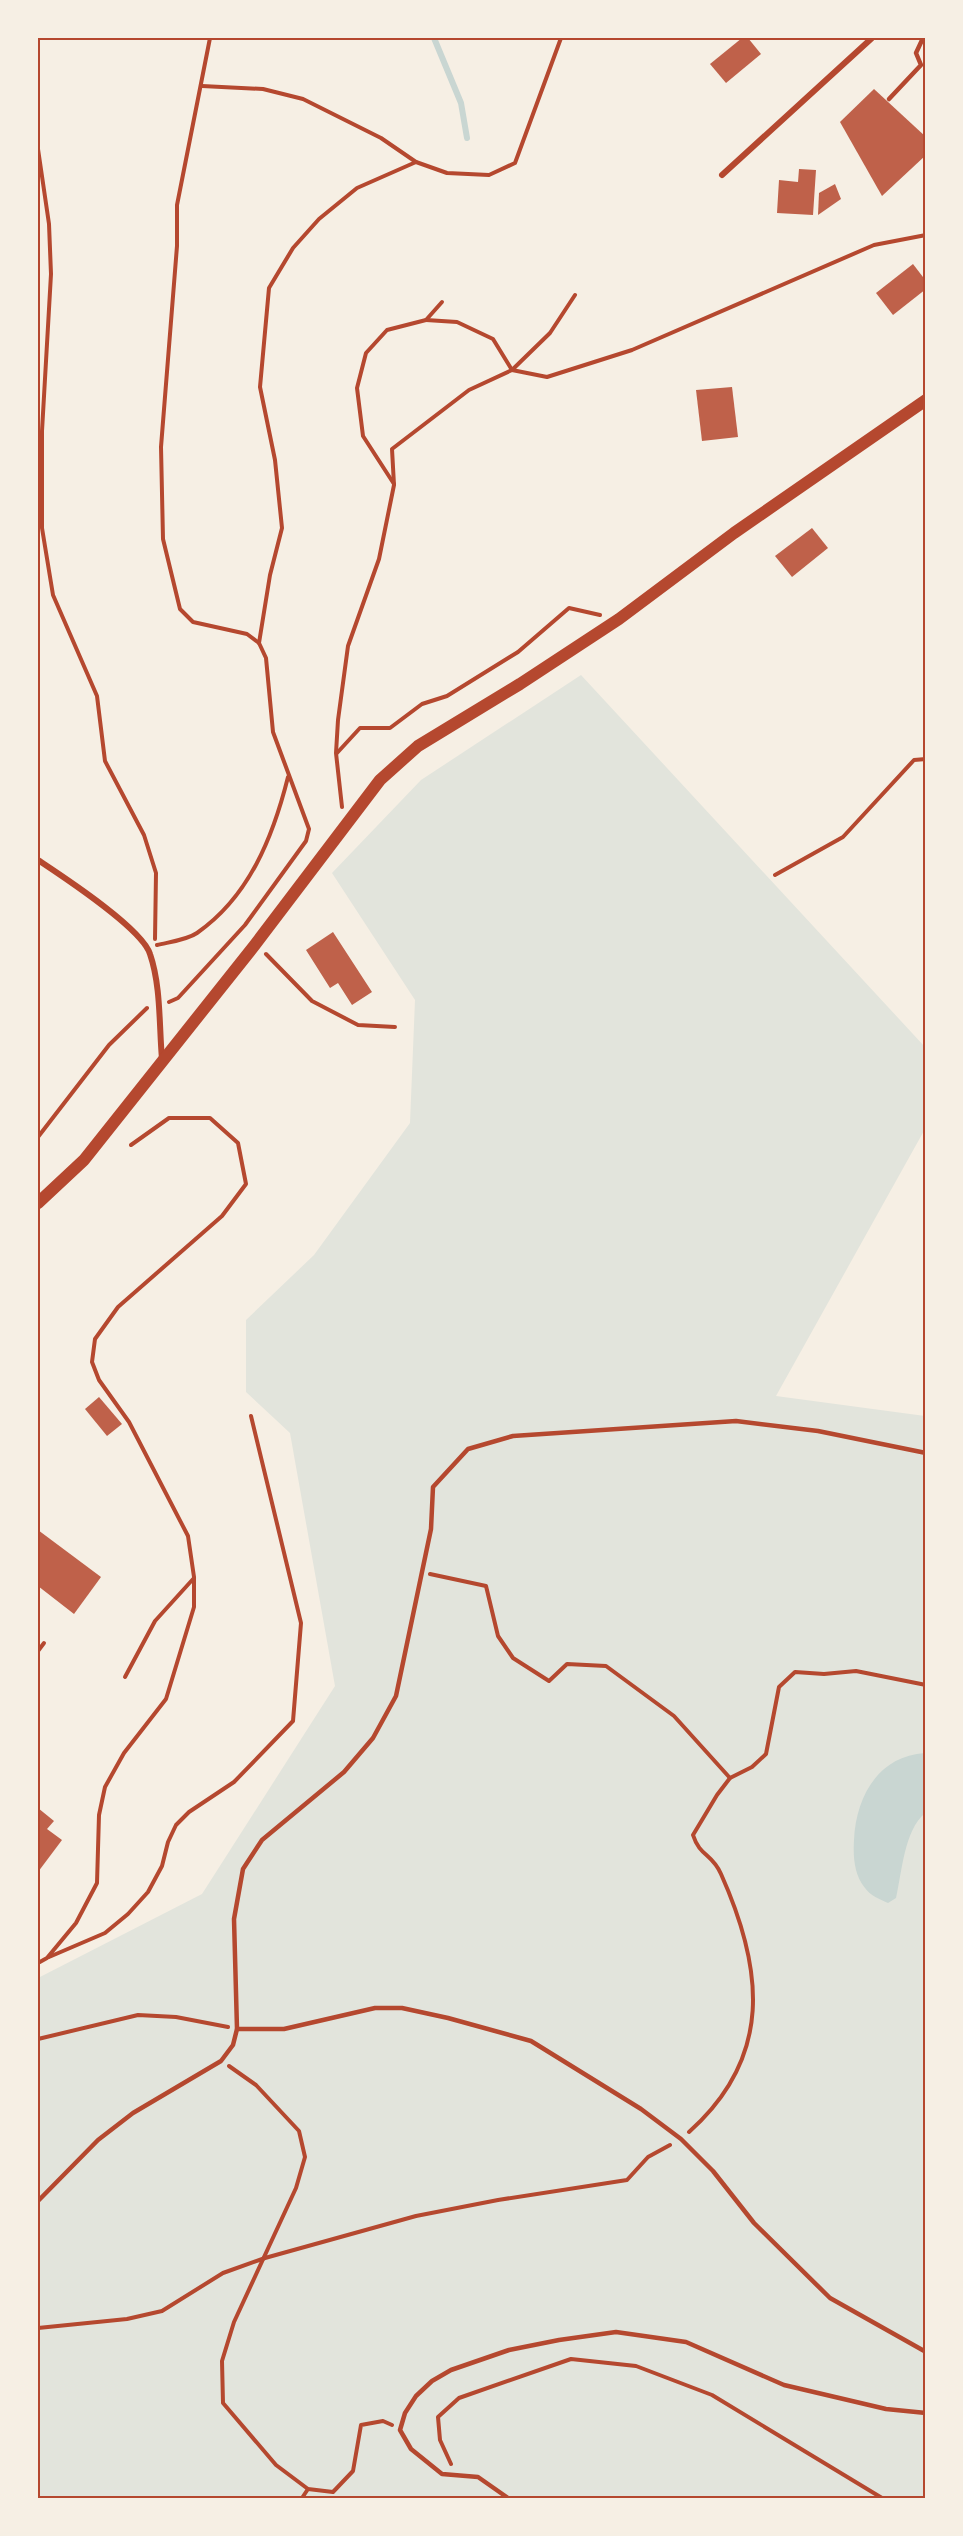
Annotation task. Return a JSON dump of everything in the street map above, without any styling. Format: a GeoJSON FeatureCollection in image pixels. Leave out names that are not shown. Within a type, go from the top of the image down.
{"type":"FeatureCollection","features":[{"type":"Feature","properties":{"kind":"main road"},"geometry":{"type":"LineString","coordinates":[[38,1203],[84,1160],[254,946],[380,780],[418,746],[520,684],[619,619],[734,533],[926,400]]}},
{"type":"Feature","properties":{"kind":"street"},"geometry":{"type":"LineString","coordinates":[[722,175],[872,38]]}},
{"type":"Feature","properties":{"kind":"street"},"geometry":{"type":"LineString","coordinates":[[38,860],[86,891],[150,950],[155,971],[163,1062]]}},
{"type":"Feature","properties":{"kind":"lane"},"geometry":{"type":"LineString","coordinates":[[889,99],[921,65],[916,53],[923,38]]}},
{"type":"Feature","properties":{"kind":"lane"},"geometry":{"type":"LineString","coordinates":[[38,2201],[98,2140],[124,2120],[221,2061],[233,2044],[237,2029],[234,1919],[243,1869],[262,1840],[344,1772],[373,1738],[396,1696],[431,1529],[433,1487],[468,1449],[513,1436],[736,1420],[818,1431],[926,1453]]}},
{"type":"Feature","properties":{"kind":"lane"},"geometry":{"type":"LineString","coordinates":[[237,2029],[284,2029],[375,2008],[402,2008],[531,2041],[641,2109],[681,2139],[713,2171],[754,2223],[830,2298],[926,2352]]}},
{"type":"Feature","properties":{"kind":"lane"},"geometry":{"type":"LineString","coordinates":[[508,2499],[478,2477],[442,2474],[424,2462],[411,2449],[400,2430],[405,2413],[416,2396],[432,2381],[451,2370],[509,2350],[616,2332],[686,2342],[784,2385],[886,2409],[926,2413]]}},
{"type":"Feature","properties":{"kind":"path"},"geometry":{"type":"LineString","coordinates":[[38,1137],[109,1044],[157,999],[169,1003],[178,998],[204,971],[274,889],[306,841],[309,829],[273,732],[266,658],[259,643],[247,634],[193,621],[180,609],[163,539],[161,447],[177,246],[177,205],[182,169],[202,86],[210,38]]}},
{"type":"Feature","properties":{"kind":"path"},"geometry":{"type":"LineString","coordinates":[[202,86],[263,88],[303,99],[381,138],[416,162],[447,173],[489,175],[515,163],[561,38]]}},
{"type":"Feature","properties":{"kind":"path"},"geometry":{"type":"LineString","coordinates":[[38,149],[49,224],[51,274],[42,431],[42,528],[53,595],[97,696],[105,761],[144,835],[156,873],[155,945],[195,935],[234,900],[251,874],[277,820],[288,777]]}},
{"type":"Feature","properties":{"kind":"path"},"geometry":{"type":"LineString","coordinates":[[259,643],[270,575],[282,528],[275,460],[260,387],[269,288],[293,248],[319,219],[357,188],[416,162]]}},
{"type":"Feature","properties":{"kind":"path"},"geometry":{"type":"LineString","coordinates":[[394,485],[363,436],[357,388],[366,353],[387,330],[426,320],[457,322],[493,339],[512,370],[547,377],[632,350],[874,245],[926,235]]}},
{"type":"Feature","properties":{"kind":"path"},"geometry":{"type":"LineString","coordinates":[[344,825],[336,753],[338,720],[348,646],[379,559],[394,485],[392,449],[469,390],[512,370],[550,333],[575,295]]}},
{"type":"Feature","properties":{"kind":"path"},"geometry":{"type":"LineString","coordinates":[[426,320],[442,302]]}},
{"type":"Feature","properties":{"kind":"path"},"geometry":{"type":"LineString","coordinates":[[336,753],[360,728],[390,728],[422,704],[447,696],[518,652],[569,608],[619,619]]}},
{"type":"Feature","properties":{"kind":"path"},"geometry":{"type":"LineString","coordinates":[[775,875],[843,837],[914,760],[926,759]]}},
{"type":"Feature","properties":{"kind":"path"},"geometry":{"type":"LineString","coordinates":[[254,946],[273,958],[312,1001],[358,1025],[395,1027]]}},
{"type":"Feature","properties":{"kind":"path"},"geometry":{"type":"LineString","coordinates":[[47,1958],[76,1923],[97,1883],[99,1815],[105,1787],[124,1754],[166,1699],[194,1607],[194,1577],[188,1536],[129,1422],[99,1380],[92,1362],[95,1339],[118,1306],[222,1216],[246,1184],[238,1143],[210,1118],[169,1118],[131,1145]]}},
{"type":"Feature","properties":{"kind":"path"},"geometry":{"type":"LineString","coordinates":[[38,1963],[105,1933],[129,1914],[148,1892],[162,1866],[168,1842],[176,1826],[189,1812],[234,1782],[293,1721],[300,1623],[251,1416]]}},
{"type":"Feature","properties":{"kind":"path"},"geometry":{"type":"LineString","coordinates":[[422,1572],[486,1586],[498,1636],[513,1658],[549,1681],[567,1664],[606,1665],[674,1716],[730,1778]]}},
{"type":"Feature","properties":{"kind":"path"},"geometry":{"type":"LineString","coordinates":[[125,1677],[155,1621],[194,1577]]}},
{"type":"Feature","properties":{"kind":"path"},"geometry":{"type":"LineString","coordinates":[[38,1651],[44,1643]]}},
{"type":"Feature","properties":{"kind":"path"},"geometry":{"type":"LineString","coordinates":[[38,2328],[127,2319],[162,2311],[223,2273],[265,2258],[416,2216],[498,2200],[627,2180],[648,2157],[681,2139],[700,2122],[734,2079],[745,2054],[753,2017],[755,1988],[744,1940],[715,1861],[697,1848],[693,1835],[730,1778],[752,1767],[766,1754],[779,1687],[795,1672],[824,1674],[856,1671],[926,1684]]}},
{"type":"Feature","properties":{"kind":"path"},"geometry":{"type":"LineString","coordinates":[[38,2039],[138,2015],[176,2017],[237,2029]]}},
{"type":"Feature","properties":{"kind":"path"},"geometry":{"type":"LineString","coordinates":[[221,2061],[255,2085],[299,2131],[304,2157],[296,2188],[234,2322],[222,2361],[223,2403],[276,2465],[308,2489],[333,2492],[353,2471],[361,2425],[383,2421],[400,2430]]}},
{"type":"Feature","properties":{"kind":"path"},"geometry":{"type":"LineString","coordinates":[[457,2476],[440,2440],[438,2417],[459,2398],[571,2359],[636,2366],[712,2395],[882,2499]]}},
{"type":"Feature","properties":{"kind":"path"},"geometry":{"type":"LineString","coordinates":[[302,2499],[308,2489]]}},
{"type":"Feature","properties":{"kind":"shaded area"},"geometry":{"type":"Polygon","coordinates":[[[581,675],[925,1047],[925,1129],[776,1396],[925,1416],[925,2498],[38,2498],[38,1978],[202,1894],[335,1686],[290,1433],[246,1392],[246,1320],[314,1255],[410,1123],[415,1000],[332,873],[421,780],[581,675]]]}},
{"type":"Feature","properties":{"kind":"shaded area"},"geometry":{"type":"Polygon","coordinates":[[[925,1753],[925,1813],[912,1830],[902,1864],[896,1898],[888,1903],[867,1891],[856,1871],[854,1840],[859,1809],[865,1794],[882,1771],[894,1762],[925,1753]]]}},
{"type":"Feature","properties":{"kind":"building"},"geometry":{"type":"Polygon","coordinates":[[[742,38],[748,38],[761,54],[726,83],[710,64],[742,38]]]}},
{"type":"Feature","properties":{"kind":"building"},"geometry":{"type":"Polygon","coordinates":[[[874,89],[926,137],[926,155],[882,196],[840,122],[874,89]]]}},
{"type":"Feature","properties":{"kind":"building"},"geometry":{"type":"Polygon","coordinates":[[[799,169],[816,170],[813,215],[777,213],[779,180],[798,182],[799,169]]]}},
{"type":"Feature","properties":{"kind":"building"},"geometry":{"type":"Polygon","coordinates":[[[835,184],[841,199],[818,215],[819,193],[835,184]]]}},
{"type":"Feature","properties":{"kind":"building"},"geometry":{"type":"Polygon","coordinates":[[[913,264],[926,281],[926,289],[893,315],[876,293],[913,264]]]}},
{"type":"Feature","properties":{"kind":"building"},"geometry":{"type":"Polygon","coordinates":[[[732,387],[738,437],[702,441],[696,390],[732,387]]]}},
{"type":"Feature","properties":{"kind":"building"},"geometry":{"type":"Polygon","coordinates":[[[812,528],[828,548],[792,577],[775,556],[812,528]]]}},
{"type":"Feature","properties":{"kind":"building"},"geometry":{"type":"Polygon","coordinates":[[[333,932],[372,992],[352,1005],[338,983],[330,988],[306,950],[333,932]]]}},
{"type":"Feature","properties":{"kind":"building"},"geometry":{"type":"Polygon","coordinates":[[[99,1397],[122,1424],[107,1436],[85,1409],[99,1397]]]}},
{"type":"Feature","properties":{"kind":"building"},"geometry":{"type":"Polygon","coordinates":[[[38,1530],[101,1577],[74,1614],[38,1586],[38,1530]]]}},
{"type":"Feature","properties":{"kind":"building"},"geometry":{"type":"Polygon","coordinates":[[[38,1808],[54,1821],[47,1829],[62,1840],[38,1872],[38,1808]]]}},
{"type":"Feature","properties":{"kind":"waterway"},"geometry":{"type":"LineString","coordinates":[[434,38],[461,103],[467,138]]}}]}
